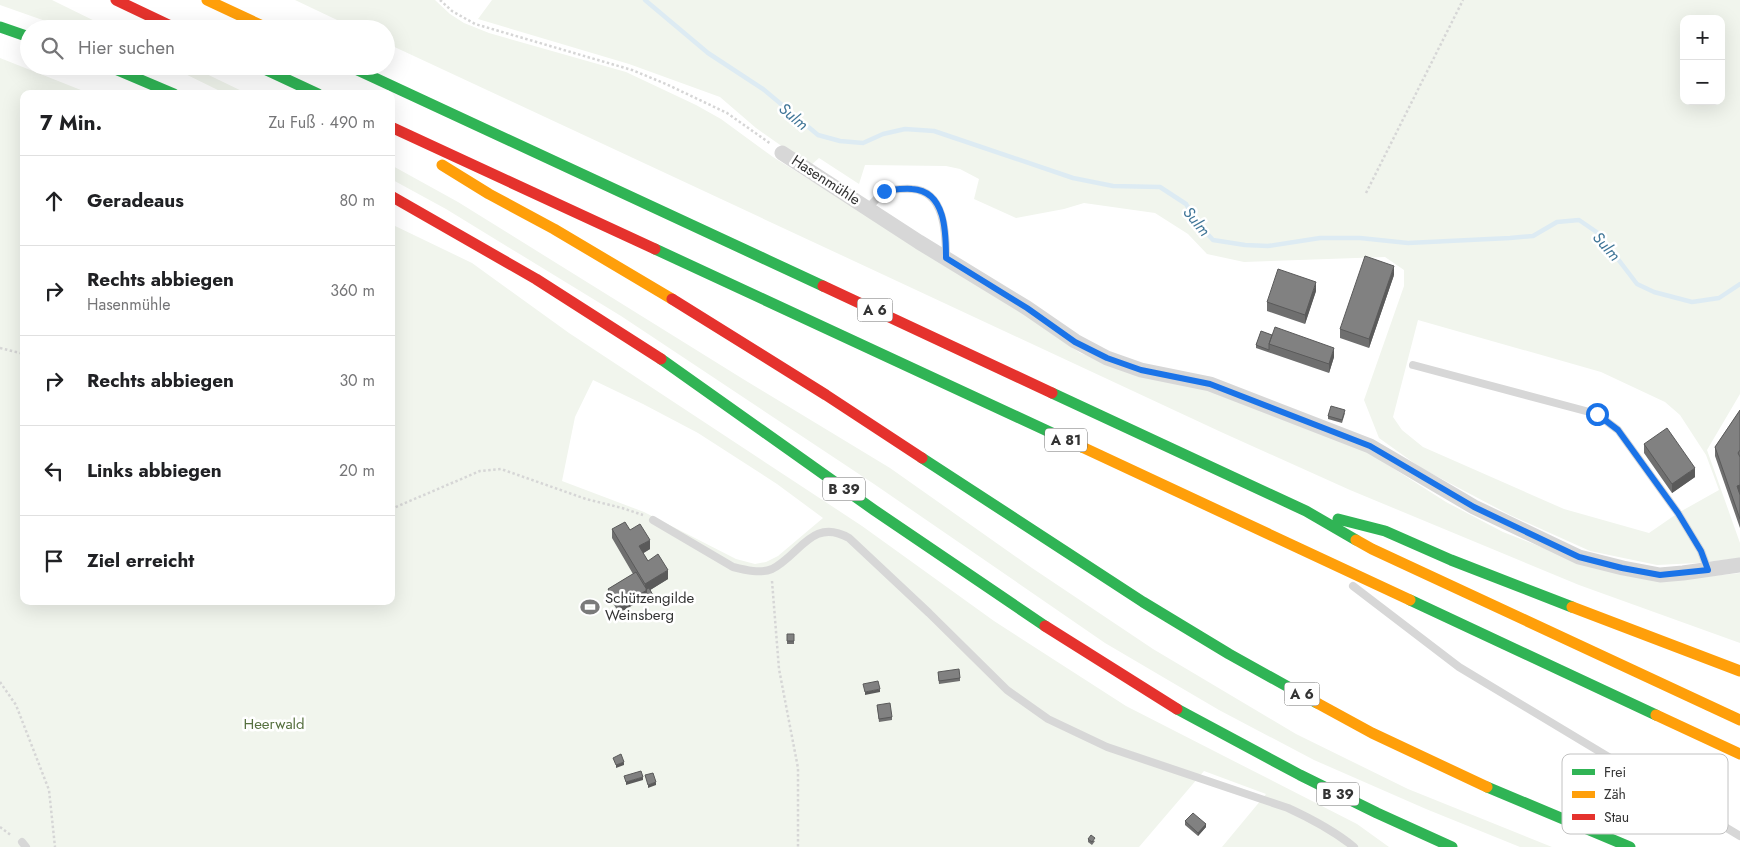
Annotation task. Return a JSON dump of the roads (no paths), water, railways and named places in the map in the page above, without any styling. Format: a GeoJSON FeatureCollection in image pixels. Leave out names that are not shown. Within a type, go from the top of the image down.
{"type":"FeatureCollection","features":[{"type":"Feature","properties":{"kind":"main road"},"geometry":{"type":"LineString","coordinates":[[116,0],[158,20]]}},
{"type":"Feature","properties":{"kind":"main road"},"geometry":{"type":"LineString","coordinates":[[207,0],[250,20]]}},
{"type":"Feature","properties":{"kind":"main road"},"geometry":{"type":"LineString","coordinates":[[0,27],[20,34]]}},
{"type":"Feature","properties":{"kind":"main road"},"geometry":{"type":"LineString","coordinates":[[129,75],[165,90]]}},
{"type":"Feature","properties":{"kind":"main road"},"geometry":{"type":"LineString","coordinates":[[277,75],[309,90]]}},
{"type":"Feature","properties":{"kind":"main road","name":"A 6"},"geometry":{"type":"LineString","coordinates":[[368,75],[1306,511],[1385,531],[1451,560],[1740,672]]}},
{"type":"Feature","properties":{"kind":"main road","name":"A 81"},"geometry":{"type":"LineString","coordinates":[[395,129],[802,316],[1740,754]]}},
{"type":"Feature","properties":{"kind":"main road","name":"A 6"},"geometry":{"type":"LineString","coordinates":[[395,135],[489,194],[554,229],[690,310],[834,400],[1143,602],[1229,654],[1381,736],[1509,798],[1562,819]]}},
{"type":"Feature","properties":{"kind":"main road","name":"B 39"},"geometry":{"type":"LineString","coordinates":[[395,198],[536,279],[664,362],[981,584],[1091,656],[1182,712],[1377,814],[1452,847]]}},
{"type":"Feature","properties":{"kind":"main road"},"geometry":{"type":"LineString","coordinates":[[1306,511],[1372,549],[1740,720]]}},
{"type":"Feature","properties":{"kind":"main road","name":"A 6"},"geometry":{"type":"LineString","coordinates":[[1598,834],[1630,847]]}},
{"type":"Feature","properties":{"kind":"street","name":"Hasenmühle"},"geometry":{"type":"LineString","coordinates":[[782,152],[1027,308],[1075,342],[1107,358],[1141,370],[1210,384],[1370,446],[1474,507],[1579,557],[1660,575],[1740,565]]}},
{"type":"Feature","properties":{"kind":"lane"},"geometry":{"type":"LineString","coordinates":[[868,208],[884,191],[912,188],[928,194],[938,207],[946,229],[946,258]]}},
{"type":"Feature","properties":{"kind":"lane"},"geometry":{"type":"LineString","coordinates":[[1413,365],[1597,414],[1618,430],[1672,505],[1701,551],[1708,570]]}},
{"type":"Feature","properties":{"kind":"lane"},"geometry":{"type":"LineString","coordinates":[[653,520],[733,567],[758,571],[771,570],[821,532],[838,532],[849,538],[1007,690],[1048,719],[1107,746],[1288,808],[1316,820],[1354,847]]}},
{"type":"Feature","properties":{"kind":"lane"},"geometry":{"type":"LineString","coordinates":[[1309,553],[1339,575]]}},
{"type":"Feature","properties":{"kind":"lane"},"geometry":{"type":"LineString","coordinates":[[1347,581],[1459,667],[1604,754]]}},
{"type":"Feature","properties":{"kind":"lane"},"geometry":{"type":"LineString","coordinates":[[1728,829],[1740,836]]}},
{"type":"Feature","properties":{"kind":"waterway","name":"Sulm"},"geometry":{"type":"LineString","coordinates":[[645,0],[708,53],[763,89],[818,135],[840,141],[863,143],[883,134],[905,129],[934,131],[1073,178],[1113,186],[1160,187],[1186,204],[1200,226],[1213,240],[1245,245],[1268,246],[1320,238],[1360,238],[1408,243],[1510,238],[1533,236],[1557,222],[1579,220],[1598,233],[1637,284],[1654,292],[1692,302],[1719,298],[1740,284]]}},
{"type":"Feature","properties":{"kind":"place","name":"Schützengilde Weinsberg"},"geometry":{"type":"Point","coordinates":[590,607]}},
{"type":"Feature","properties":{"kind":"park label","name":"Heerwald"},"geometry":{"type":"Point","coordinates":[274,724]}}]}
